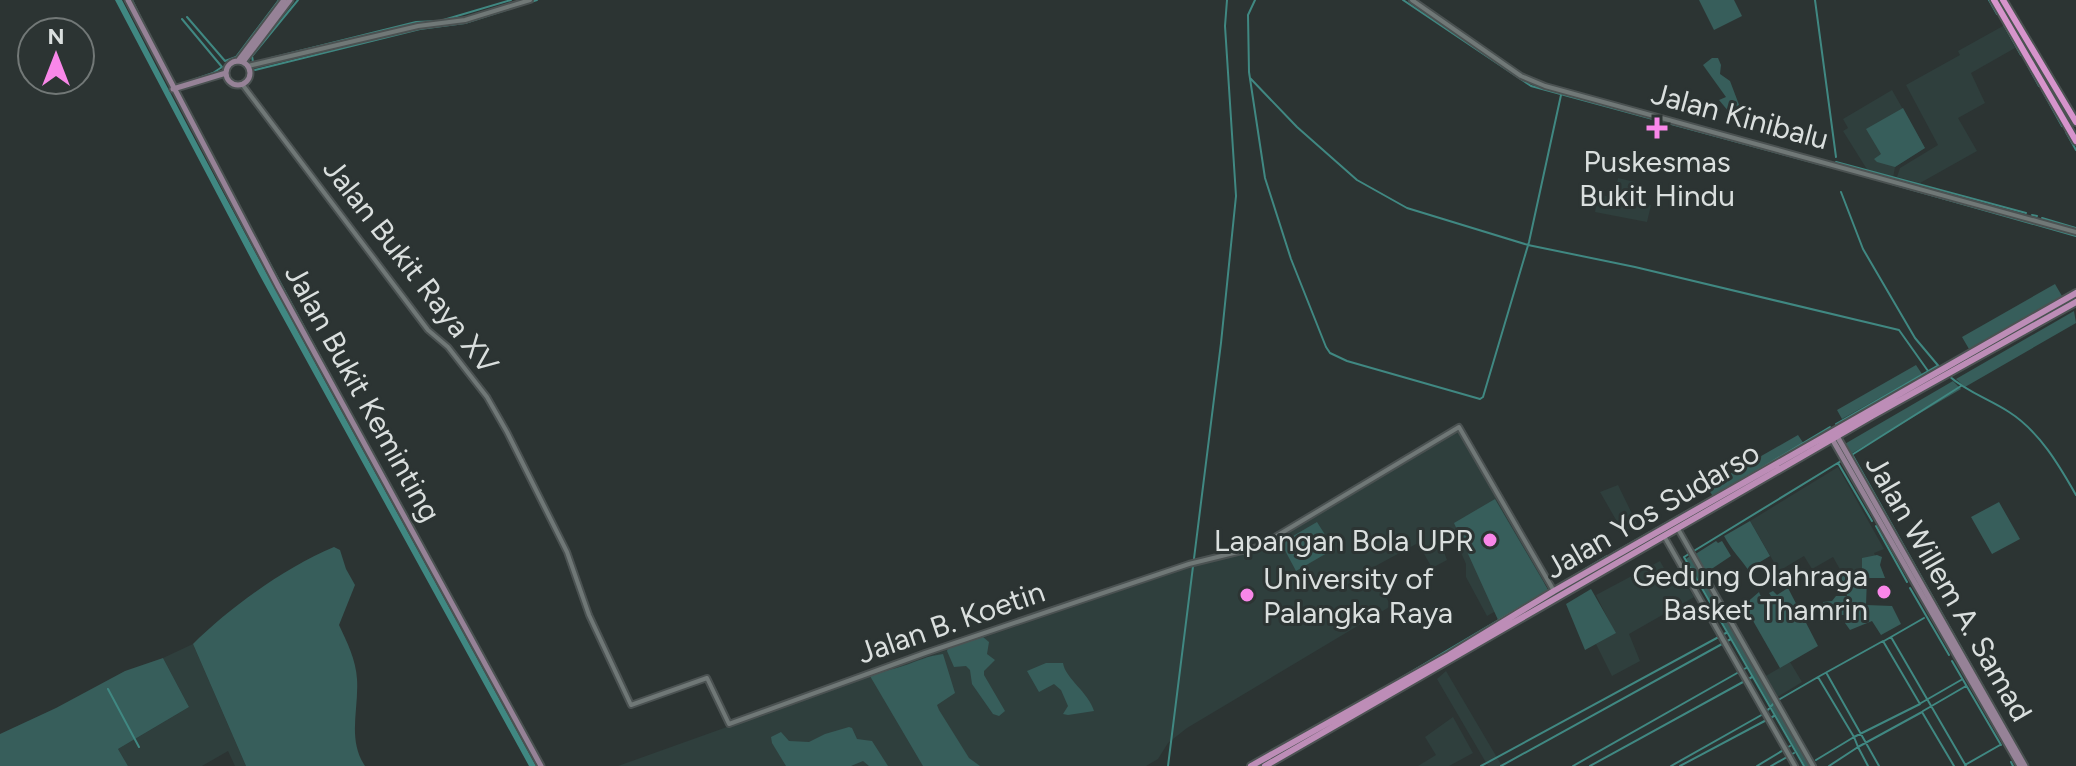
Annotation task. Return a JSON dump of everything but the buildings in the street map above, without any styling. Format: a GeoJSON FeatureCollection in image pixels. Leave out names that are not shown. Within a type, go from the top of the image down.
{"type":"FeatureCollection","features":[{"type":"Feature","properties":{"kind":"highway"},"geometry":{"type":"LineString","coordinates":[[1994,0],[2076,141]]}},
{"type":"Feature","properties":{"kind":"highway"},"geometry":{"type":"LineString","coordinates":[[2003,0],[2076,122]]}},
{"type":"Feature","properties":{"kind":"highway"},"geometry":{"type":"LineString","coordinates":[[2001,12],[2008,8]]}},
{"type":"Feature","properties":{"kind":"main road","name":"Jalan Bukit Keminting"},"geometry":{"type":"LineString","coordinates":[[128,0],[278,286],[541,766]]}},
{"type":"Feature","properties":{"kind":"main road"},"geometry":{"type":"LineString","coordinates":[[243,63],[250,77],[242,84],[230,82],[226,73],[229,65],[243,63],[287,0]]}},
{"type":"Feature","properties":{"kind":"main road"},"geometry":{"type":"LineString","coordinates":[[173,89],[226,73]]}},
{"type":"Feature","properties":{"kind":"main road","name":"Jalan Yos Sudarso"},"geometry":{"type":"LineString","coordinates":[[1945,372],[2076,293]]}},
{"type":"Feature","properties":{"kind":"main road","name":"Jalan Yos Sudarso"},"geometry":{"type":"LineString","coordinates":[[1251,766],[1304,741],[1912,390],[2076,302]]}},
{"type":"Feature","properties":{"kind":"main road","name":"Jalan Willem A. Samad"},"geometry":{"type":"LineString","coordinates":[[1833,436],[2022,766]]}},
{"type":"Feature","properties":{"kind":"main road","name":"Jalan Yos Sudarso"},"geometry":{"type":"LineString","coordinates":[[1265,766],[1554,591],[1678,529],[1773,470]]}},
{"type":"Feature","properties":{"kind":"street"},"geometry":{"type":"LineString","coordinates":[[243,63],[336,46],[418,26],[465,20],[530,0]]}},
{"type":"Feature","properties":{"kind":"street","name":"Jalan Kinibalu"},"geometry":{"type":"LineString","coordinates":[[1412,0],[1521,76],[1545,86],[2076,232]]}},
{"type":"Feature","properties":{"kind":"street","name":"Jalan Bukit Raya XV"},"geometry":{"type":"LineString","coordinates":[[242,84],[428,330],[445,343],[487,397],[575,573],[589,615],[631,705],[707,678]]}},
{"type":"Feature","properties":{"kind":"street","name":"Jalan B. Koetin"},"geometry":{"type":"LineString","coordinates":[[707,678],[729,724],[925,653],[1189,564],[1258,547],[1459,427],[1554,591]]}},
{"type":"Feature","properties":{"kind":"street"},"geometry":{"type":"LineString","coordinates":[[1678,529],[1813,766]]}},
{"type":"Feature","properties":{"kind":"street"},"geometry":{"type":"LineString","coordinates":[[1664,536],[1795,766]]}},
{"type":"Feature","properties":{"kind":"shaded area"},"geometry":{"type":"Polygon","coordinates":[[[115,0],[122,0],[275,289],[536,766],[529,766],[259,274],[115,0]]]}},
{"type":"Feature","properties":{"kind":"shaded area"},"geometry":{"type":"Polygon","coordinates":[[[1699,0],[1734,0],[1742,16],[1714,30],[1699,0]]]}},
{"type":"Feature","properties":{"kind":"shaded area"},"geometry":{"type":"Polygon","coordinates":[[[2003,26],[2015,48],[1971,73],[1985,103],[1958,118],[1977,151],[1920,183],[1897,177],[1900,168],[1938,145],[1906,85],[1960,55],[1958,51],[2003,26]]]}},
{"type":"Feature","properties":{"kind":"shaded area"},"geometry":{"type":"Polygon","coordinates":[[[1712,58],[1718,58],[1720,74],[1730,81],[1741,110],[1736,114],[1729,112],[1719,100],[1726,97],[1703,65],[1712,58]]]}},
{"type":"Feature","properties":{"kind":"shaded area"},"geometry":{"type":"Polygon","coordinates":[[[1892,90],[1925,148],[1895,167],[1893,178],[1868,171],[1843,131],[1848,128],[1843,119],[1892,90]]]}},
{"type":"Feature","properties":{"kind":"shaded area"},"geometry":{"type":"Polygon","coordinates":[[[1903,108],[1925,148],[1895,167],[1877,162],[1874,159],[1881,154],[1866,129],[1903,108]]]}},
{"type":"Feature","properties":{"kind":"shaded area"},"geometry":{"type":"Polygon","coordinates":[[[1618,178],[1635,182],[1632,201],[1651,205],[1647,222],[1595,212],[1598,195],[1614,197],[1618,178]]]}},
{"type":"Feature","properties":{"kind":"shaded area"},"geometry":{"type":"Polygon","coordinates":[[[2055,284],[2062,296],[1969,349],[1962,337],[2055,284]]]}},
{"type":"Feature","properties":{"kind":"shaded area"},"geometry":{"type":"Polygon","coordinates":[[[2074,311],[2076,323],[1965,387],[1956,379],[2074,311]]]}},
{"type":"Feature","properties":{"kind":"shaded area"},"geometry":{"type":"Polygon","coordinates":[[[1916,365],[1922,374],[1842,419],[1837,410],[1916,365]]]}},
{"type":"Feature","properties":{"kind":"shaded area"},"geometry":{"type":"Polygon","coordinates":[[[1953,381],[1961,389],[1849,455],[1843,445],[1953,381]]]}},
{"type":"Feature","properties":{"kind":"shaded area","name":"University of Palangka Raya"},"geometry":{"type":"Polygon","coordinates":[[[1458,429],[1545,583],[1487,616],[1466,577],[1466,564],[1456,541],[1442,547],[1447,560],[1432,568],[1418,543],[1370,569],[1391,606],[1187,728],[1168,743],[1158,759],[1146,766],[618,766],[864,678],[1203,563],[1252,551],[1458,429]]]}},
{"type":"Feature","properties":{"kind":"shaded area"},"geometry":{"type":"Polygon","coordinates":[[[1798,435],[1804,444],[1714,498],[1707,487],[1798,435]]]}},
{"type":"Feature","properties":{"kind":"shaded area"},"geometry":{"type":"Polygon","coordinates":[[[1838,467],[1884,549],[1874,553],[1885,578],[1867,578],[1850,587],[1833,557],[1812,569],[1804,556],[1779,571],[1750,521],[1838,467]]]}},
{"type":"Feature","properties":{"kind":"shaded area"},"geometry":{"type":"Polygon","coordinates":[[[1618,485],[1637,524],[1623,532],[1600,492],[1618,485]]]}},
{"type":"Feature","properties":{"kind":"shaded area","name":"Lapangan Bola UPR"},"geometry":{"type":"Polygon","coordinates":[[[1495,499],[1550,593],[1499,622],[1454,523],[1495,499]]]}},
{"type":"Feature","properties":{"kind":"shaded area"},"geometry":{"type":"Polygon","coordinates":[[[1999,502],[2020,539],[1992,554],[1971,517],[1999,502]]]}},
{"type":"Feature","properties":{"kind":"shaded area"},"geometry":{"type":"Polygon","coordinates":[[[1750,521],[1770,556],[1750,568],[1751,574],[1724,536],[1750,521]]]}},
{"type":"Feature","properties":{"kind":"shaded area"},"geometry":{"type":"Polygon","coordinates":[[[1317,522],[1334,549],[1296,571],[1281,543],[1317,522]]]}},
{"type":"Feature","properties":{"kind":"shaded area"},"geometry":{"type":"Polygon","coordinates":[[[1716,541],[1722,541],[1731,556],[1704,574],[1694,555],[1716,541]]]}},
{"type":"Feature","properties":{"kind":"shaded area"},"geometry":{"type":"Polygon","coordinates":[[[334,547],[340,550],[355,585],[339,625],[351,651],[356,672],[355,735],[365,766],[246,766],[193,644],[259,589],[334,547]]]}},
{"type":"Feature","properties":{"kind":"shaded area"},"geometry":{"type":"Polygon","coordinates":[[[1690,556],[1812,766],[1805,766],[1686,559],[1690,556]]]}},
{"type":"Feature","properties":{"kind":"shaded area"},"geometry":{"type":"Polygon","coordinates":[[[1882,557],[1880,565],[1885,578],[1867,578],[1866,605],[1892,606],[1901,624],[1881,635],[1872,621],[1850,630],[1845,623],[1846,615],[1829,615],[1823,602],[1832,601],[1836,596],[1847,596],[1845,587],[1835,585],[1834,578],[1841,574],[1849,580],[1862,570],[1862,558],[1882,557]]]}},
{"type":"Feature","properties":{"kind":"shaded area"},"geometry":{"type":"Polygon","coordinates":[[[1660,561],[1675,588],[1685,583],[1694,597],[1629,634],[1640,661],[1612,676],[1596,644],[1615,633],[1596,595],[1660,561]]]}},
{"type":"Feature","properties":{"kind":"shaded area"},"geometry":{"type":"Polygon","coordinates":[[[1788,588],[1818,646],[1780,668],[1744,605],[1759,592],[1764,604],[1773,599],[1769,593],[1773,591],[1777,595],[1788,588]]]}},
{"type":"Feature","properties":{"kind":"shaded area"},"geometry":{"type":"Polygon","coordinates":[[[1591,589],[1616,633],[1585,650],[1566,604],[1591,589]]]}},
{"type":"Feature","properties":{"kind":"shaded area"},"geometry":{"type":"Polygon","coordinates":[[[983,637],[989,642],[987,654],[995,660],[984,675],[1005,711],[999,716],[993,714],[972,684],[970,670],[966,666],[954,667],[947,651],[948,648],[983,637]]]}},
{"type":"Feature","properties":{"kind":"shaded area"},"geometry":{"type":"Polygon","coordinates":[[[193,644],[246,766],[235,766],[228,751],[202,766],[128,766],[118,749],[189,707],[163,658],[193,644]]]}},
{"type":"Feature","properties":{"kind":"shaded area"},"geometry":{"type":"Polygon","coordinates":[[[943,654],[955,693],[937,705],[969,758],[980,766],[923,766],[870,676],[943,654]]]}},
{"type":"Feature","properties":{"kind":"shaded area"},"geometry":{"type":"Polygon","coordinates":[[[163,658],[189,707],[118,749],[128,766],[0,766],[0,734],[125,671],[163,658]]]}},
{"type":"Feature","properties":{"kind":"shaded area"},"geometry":{"type":"Polygon","coordinates":[[[1790,662],[1802,682],[1776,698],[1764,677],[1790,662]]]}},
{"type":"Feature","properties":{"kind":"shaded area"},"geometry":{"type":"Polygon","coordinates":[[[1046,663],[1063,663],[1094,711],[1063,714],[1068,706],[1061,690],[1054,684],[1039,692],[1027,671],[1046,663]]]}},
{"type":"Feature","properties":{"kind":"shaded area"},"geometry":{"type":"Polygon","coordinates":[[[1446,671],[1502,766],[1488,766],[1437,679],[1446,671]]]}},
{"type":"Feature","properties":{"kind":"shaded area"},"geometry":{"type":"Polygon","coordinates":[[[1453,717],[1473,753],[1449,766],[1418,766],[1436,755],[1425,737],[1453,717]]]}},
{"type":"Feature","properties":{"kind":"shaded area"},"geometry":{"type":"Polygon","coordinates":[[[849,727],[857,739],[872,741],[888,766],[869,766],[863,761],[851,766],[786,766],[772,743],[771,737],[781,732],[789,741],[809,742],[849,727]]]}},
{"type":"Feature","properties":{"kind":"waterway"},"geometry":{"type":"LineString","coordinates":[[132,0],[151,39]]}},
{"type":"Feature","properties":{"kind":"waterway"},"geometry":{"type":"LineString","coordinates":[[187,17],[225,61],[236,57],[279,0]]}},
{"type":"Feature","properties":{"kind":"waterway"},"geometry":{"type":"LineString","coordinates":[[258,62],[253,62],[252,56],[298,0]]}},
{"type":"Feature","properties":{"kind":"waterway"},"geometry":{"type":"LineString","coordinates":[[271,58],[416,22],[440,21],[511,0]]}},
{"type":"Feature","properties":{"kind":"waterway"},"geometry":{"type":"LineString","coordinates":[[255,70],[420,29],[465,23],[537,0]]}},
{"type":"Feature","properties":{"kind":"waterway"},"geometry":{"type":"LineString","coordinates":[[1168,766],[1221,343],[1236,196],[1225,26],[1227,0]]}},
{"type":"Feature","properties":{"kind":"waterway"},"geometry":{"type":"LineString","coordinates":[[1255,0],[1248,15],[1249,72],[1265,178],[1291,259],[1326,347],[1330,353],[1347,361],[1480,399],[1483,397],[1529,242],[1561,95]]}},
{"type":"Feature","properties":{"kind":"waterway"},"geometry":{"type":"LineString","coordinates":[[1403,0],[1531,86],[1830,167]]}},
{"type":"Feature","properties":{"kind":"waterway"},"geometry":{"type":"LineString","coordinates":[[1815,0],[1836,157]]}},
{"type":"Feature","properties":{"kind":"waterway"},"geometry":{"type":"LineString","coordinates":[[1989,0],[1997,14]]}},
{"type":"Feature","properties":{"kind":"waterway"},"geometry":{"type":"LineString","coordinates":[[178,85],[222,67],[182,19]]}},
{"type":"Feature","properties":{"kind":"waterway"},"geometry":{"type":"LineString","coordinates":[[2004,25],[2021,55]]}},
{"type":"Feature","properties":{"kind":"waterway"},"geometry":{"type":"LineString","coordinates":[[2027,64],[2039,86]]}},
{"type":"Feature","properties":{"kind":"waterway"},"geometry":{"type":"LineString","coordinates":[[1250,78],[1297,127],[1357,180],[1407,208],[1528,245],[1635,267],[1899,330],[1928,371]]}},
{"type":"Feature","properties":{"kind":"waterway"},"geometry":{"type":"LineString","coordinates":[[2042,90],[2062,126]]}},
{"type":"Feature","properties":{"kind":"waterway"},"geometry":{"type":"LineString","coordinates":[[2066,132],[2076,150]]}},
{"type":"Feature","properties":{"kind":"waterway"},"geometry":{"type":"LineString","coordinates":[[1836,162],[2026,213]]}},
{"type":"Feature","properties":{"kind":"waterway"},"geometry":{"type":"LineString","coordinates":[[1839,169],[1875,179]]}},
{"type":"Feature","properties":{"kind":"waterway"},"geometry":{"type":"LineString","coordinates":[[1892,184],[2076,236]]}},
{"type":"Feature","properties":{"kind":"waterway"},"geometry":{"type":"LineString","coordinates":[[1841,192],[1863,249],[1915,338],[1941,369]]}},
{"type":"Feature","properties":{"kind":"waterway"},"geometry":{"type":"LineString","coordinates":[[243,214],[362,434]]}},
{"type":"Feature","properties":{"kind":"waterway"},"geometry":{"type":"LineString","coordinates":[[2032,215],[2037,216]]}},
{"type":"Feature","properties":{"kind":"waterway"},"geometry":{"type":"LineString","coordinates":[[2042,218],[2076,228]]}},
{"type":"Feature","properties":{"kind":"waterway"},"geometry":{"type":"LineString","coordinates":[[1836,424],[1937,366]]}},
{"type":"Feature","properties":{"kind":"waterway"},"geometry":{"type":"LineString","coordinates":[[1949,376],[2009,412],[2030,429],[2076,495]]}},
{"type":"Feature","properties":{"kind":"waterway"},"geometry":{"type":"LineString","coordinates":[[1850,456],[1961,386]]}},
{"type":"Feature","properties":{"kind":"waterway"},"geometry":{"type":"LineString","coordinates":[[1730,487],[1830,427]]}},
{"type":"Feature","properties":{"kind":"waterway"},"geometry":{"type":"LineString","coordinates":[[369,446],[544,766]]}},
{"type":"Feature","properties":{"kind":"waterway"},"geometry":{"type":"LineString","coordinates":[[1853,456],[2028,766]]}},
{"type":"Feature","properties":{"kind":"waterway"},"geometry":{"type":"LineString","coordinates":[[1804,766],[1684,557],[1841,461]]}},
{"type":"Feature","properties":{"kind":"waterway"},"geometry":{"type":"LineString","coordinates":[[1838,463],[1872,521]]}},
{"type":"Feature","properties":{"kind":"waterway"},"geometry":{"type":"LineString","coordinates":[[1613,553],[1724,490]]}},
{"type":"Feature","properties":{"kind":"waterway"},"geometry":{"type":"LineString","coordinates":[[1876,526],[1907,582]]}},
{"type":"Feature","properties":{"kind":"waterway"},"geometry":{"type":"LineString","coordinates":[[1377,692],[1607,556]]}},
{"type":"Feature","properties":{"kind":"waterway"},"geometry":{"type":"LineString","coordinates":[[1910,588],[1949,655]]}},
{"type":"Feature","properties":{"kind":"waterway"},"geometry":{"type":"LineString","coordinates":[[1884,641],[1924,618]]}},
{"type":"Feature","properties":{"kind":"waterway"},"geometry":{"type":"LineString","coordinates":[[1481,766],[1726,633]]}},
{"type":"Feature","properties":{"kind":"waterway"},"geometry":{"type":"LineString","coordinates":[[1891,637],[1966,766]]}},
{"type":"Feature","properties":{"kind":"waterway"},"geometry":{"type":"LineString","coordinates":[[1501,766],[1731,639]]}},
{"type":"Feature","properties":{"kind":"waterway"},"geometry":{"type":"LineString","coordinates":[[1818,677],[1883,641],[1920,704],[1854,737],[1858,747],[1922,712],[1954,766]]}},
{"type":"Feature","properties":{"kind":"waterway"},"geometry":{"type":"LineString","coordinates":[[1952,661],[2001,745]]}},
{"type":"Feature","properties":{"kind":"waterway"},"geometry":{"type":"LineString","coordinates":[[1573,766],[1746,668]]}},
{"type":"Feature","properties":{"kind":"waterway"},"geometry":{"type":"LineString","coordinates":[[1827,674],[1879,766]]}},
{"type":"Feature","properties":{"kind":"waterway"},"geometry":{"type":"LineString","coordinates":[[1590,766],[1752,677]]}},
{"type":"Feature","properties":{"kind":"waterway"},"geometry":{"type":"LineString","coordinates":[[1780,699],[1818,677],[1854,737],[1816,760]]}},
{"type":"Feature","properties":{"kind":"waterway"},"geometry":{"type":"LineString","coordinates":[[1921,703],[1961,680]]}},
{"type":"Feature","properties":{"kind":"waterway"},"geometry":{"type":"LineString","coordinates":[[1923,711],[1966,686]]}},
{"type":"Feature","properties":{"kind":"waterway"},"geometry":{"type":"LineString","coordinates":[[108,689],[139,747]]}},
{"type":"Feature","properties":{"kind":"waterway"},"geometry":{"type":"LineString","coordinates":[[1671,766],[1765,713],[1774,703]]}},
{"type":"Feature","properties":{"kind":"waterway"},"geometry":{"type":"LineString","coordinates":[[1680,766],[1774,716]]}},
{"type":"Feature","properties":{"kind":"waterway"},"geometry":{"type":"LineString","coordinates":[[1965,765],[2000,745]]}},
{"type":"Feature","properties":{"kind":"waterway"},"geometry":{"type":"LineString","coordinates":[[1757,766],[1790,746]]}},
{"type":"Feature","properties":{"kind":"waterway"},"geometry":{"type":"LineString","coordinates":[[1829,766],[1858,747],[1868,766]]}},
{"type":"Feature","properties":{"kind":"waterway"},"geometry":{"type":"LineString","coordinates":[[1771,766],[1794,753]]}},
{"type":"Feature","properties":{"kind":"waterway"},"geometry":{"type":"LineString","coordinates":[[2011,762],[2013,766]]}},
{"type":"Feature","properties":{"kind":"place","name":"Puskesmas Bukit Hindu"},"geometry":{"type":"Point","coordinates":[1657,128]}},
{"type":"Feature","properties":{"kind":"place","name":"Lapangan Bola UPR"},"geometry":{"type":"Point","coordinates":[1490,540]}},
{"type":"Feature","properties":{"kind":"place","name":"Gedung Olahraga Basket Thamrin"},"geometry":{"type":"Point","coordinates":[1884,592]}},
{"type":"Feature","properties":{"kind":"place","name":"University of Palangka Raya"},"geometry":{"type":"Point","coordinates":[1247,595]}}]}
